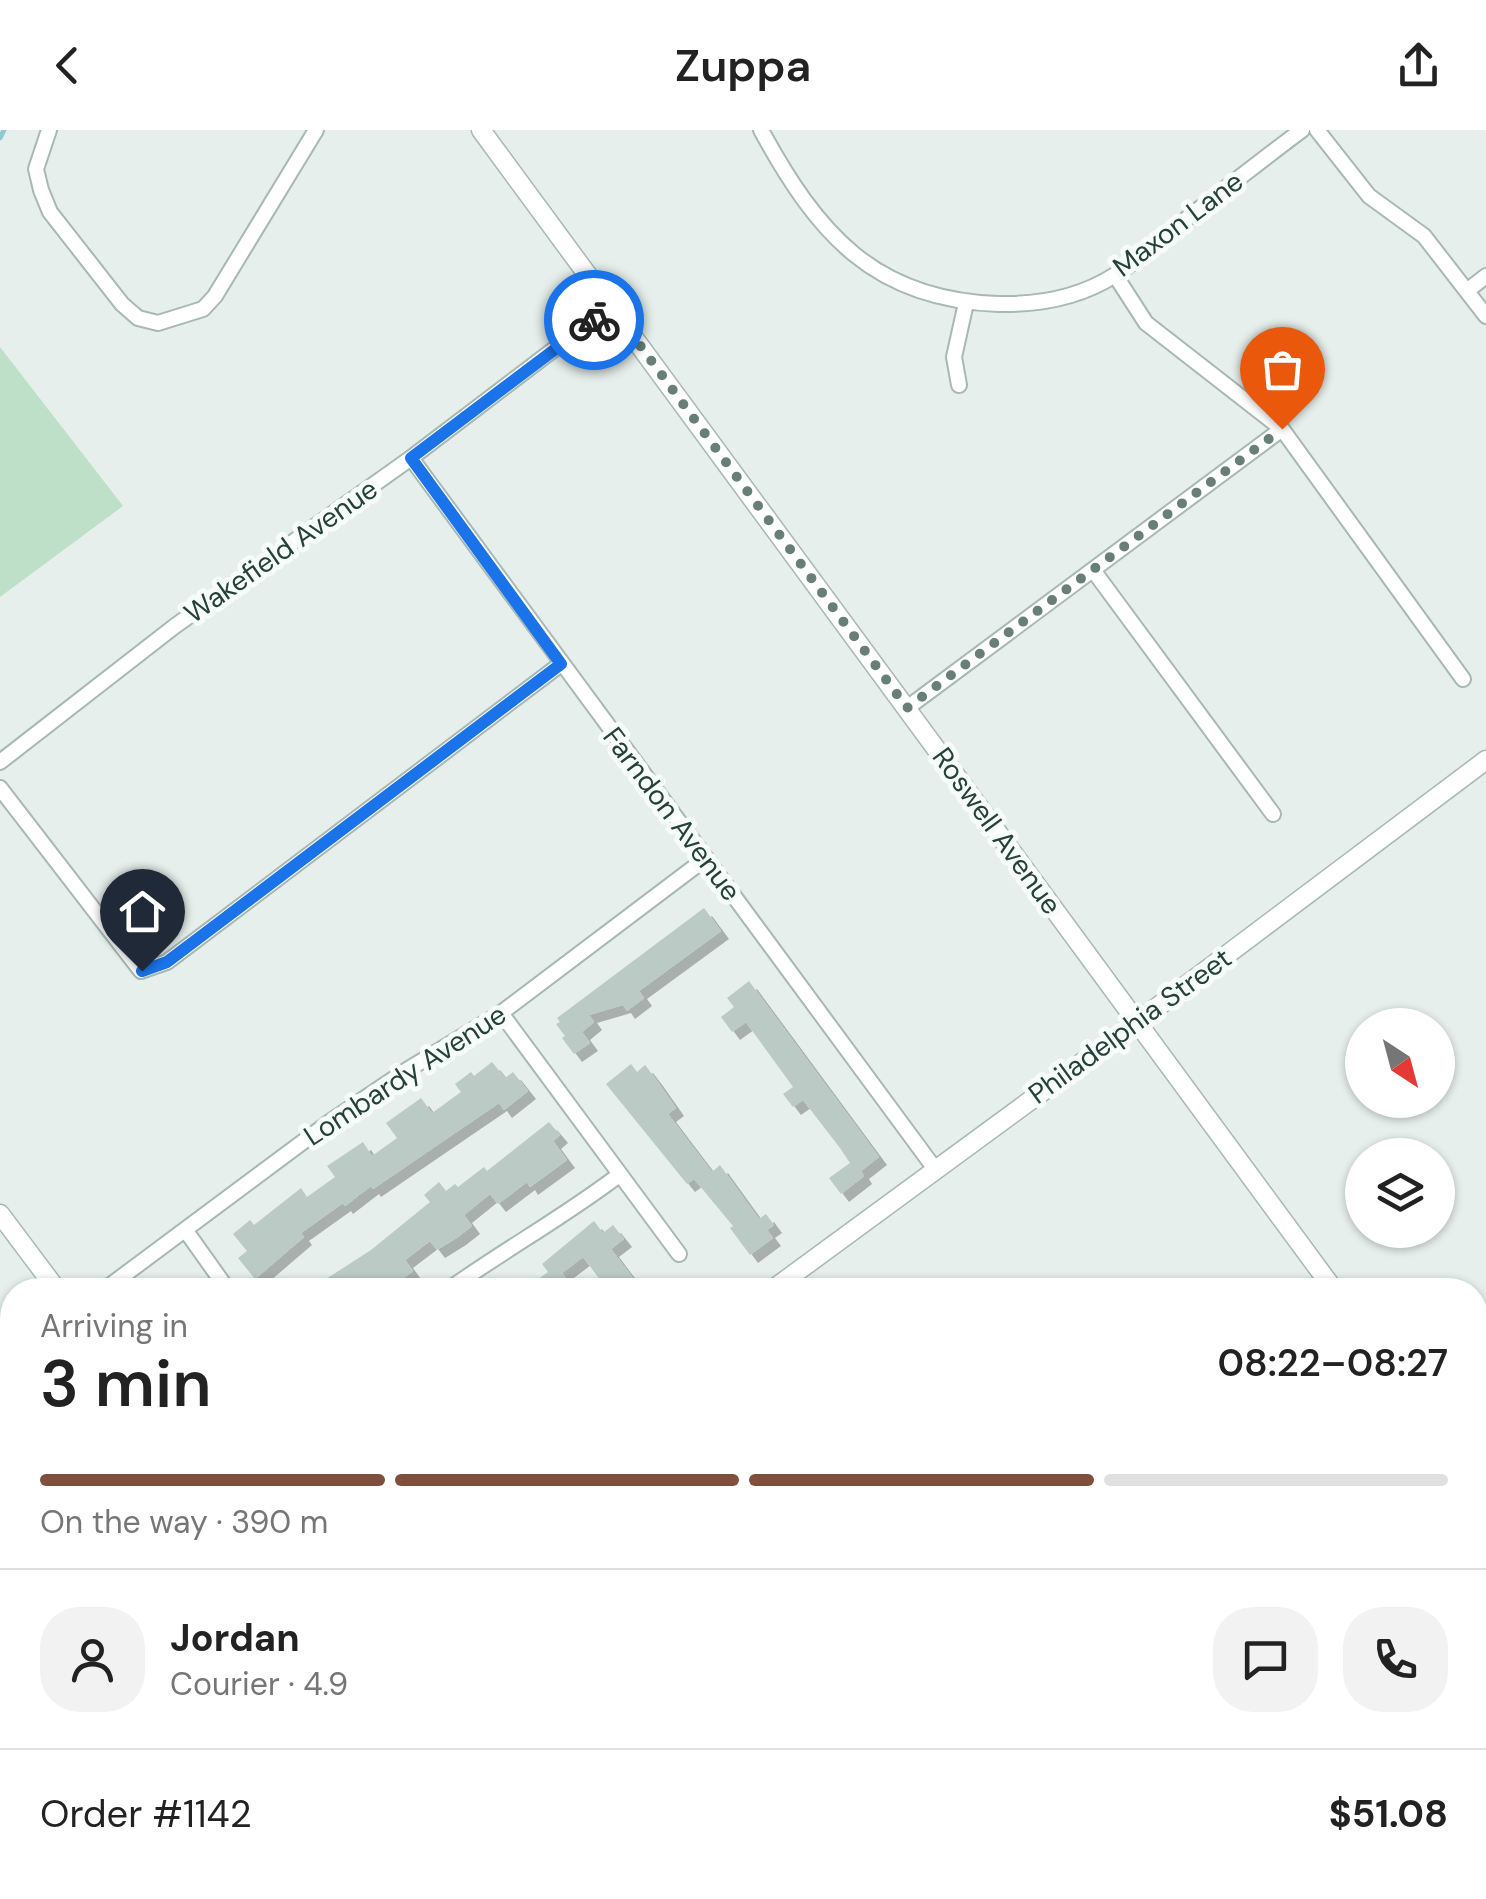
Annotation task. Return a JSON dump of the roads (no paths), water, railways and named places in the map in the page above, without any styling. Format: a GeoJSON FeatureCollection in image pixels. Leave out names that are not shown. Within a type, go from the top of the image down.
{"type":"FeatureCollection","features":[{"type":"Feature","properties":{"kind":"street"},"geometry":{"type":"LineString","coordinates":[[49,130],[36,169],[50,212],[122,304],[138,318],[158,322],[203,309],[215,296],[316,130]]}},
{"type":"Feature","properties":{"kind":"street","name":"Roswell Avenue"},"geometry":{"type":"LineString","coordinates":[[482,130],[1325,1278]]}},
{"type":"Feature","properties":{"kind":"street","name":"Maxon Lane"},"geometry":{"type":"LineString","coordinates":[[761,130],[797,192],[837,241],[875,270],[911,290],[966,303],[1027,305],[1072,296],[1115,275],[1302,130]]}},
{"type":"Feature","properties":{"kind":"street"},"geometry":{"type":"LineString","coordinates":[[1317,130],[1368,196],[1424,236],[1486,316]]}},
{"type":"Feature","properties":{"kind":"street"},"geometry":{"type":"LineString","coordinates":[[1115,275],[1146,323],[1282,429],[1463,679]]}},
{"type":"Feature","properties":{"kind":"street"},"geometry":{"type":"LineString","coordinates":[[1468,290],[1486,276]]}},
{"type":"Feature","properties":{"kind":"street"},"geometry":{"type":"LineString","coordinates":[[958,385],[954,357],[966,303]]}},
{"type":"Feature","properties":{"kind":"street","name":"Wakefield Avenue"},"geometry":{"type":"LineString","coordinates":[[0,762],[175,626],[411,458],[611,306]]}},
{"type":"Feature","properties":{"kind":"street"},"geometry":{"type":"LineString","coordinates":[[907,708],[1282,429]]}},
{"type":"Feature","properties":{"kind":"street","name":"Farndon Avenue"},"geometry":{"type":"LineString","coordinates":[[411,458],[934,1169]]}},
{"type":"Feature","properties":{"kind":"street"},"geometry":{"type":"LineString","coordinates":[[1093,570],[1273,814]]}},
{"type":"Feature","properties":{"kind":"street"},"geometry":{"type":"LineString","coordinates":[[0,788],[142,971],[167,962],[561,664]]}},
{"type":"Feature","properties":{"kind":"street","name":"Philadelphia Street"},"geometry":{"type":"LineString","coordinates":[[788,1278],[1486,760]]}},
{"type":"Feature","properties":{"kind":"street","name":"Lombardy Avenue"},"geometry":{"type":"LineString","coordinates":[[121,1278],[332,1121],[501,1013],[705,859]]}},
{"type":"Feature","properties":{"kind":"street"},"geometry":{"type":"LineString","coordinates":[[501,1013],[679,1254]]}},
{"type":"Feature","properties":{"kind":"street"},"geometry":{"type":"LineString","coordinates":[[465,1278],[584,1202],[618,1175]]}},
{"type":"Feature","properties":{"kind":"street"},"geometry":{"type":"LineString","coordinates":[[0,1214],[48,1278]]}},
{"type":"Feature","properties":{"kind":"street"},"geometry":{"type":"LineString","coordinates":[[186,1231],[219,1278]]}},
{"type":"Feature","properties":{"kind":"waterway"},"geometry":{"type":"LineString","coordinates":[[0,138],[4,130]]}}]}
